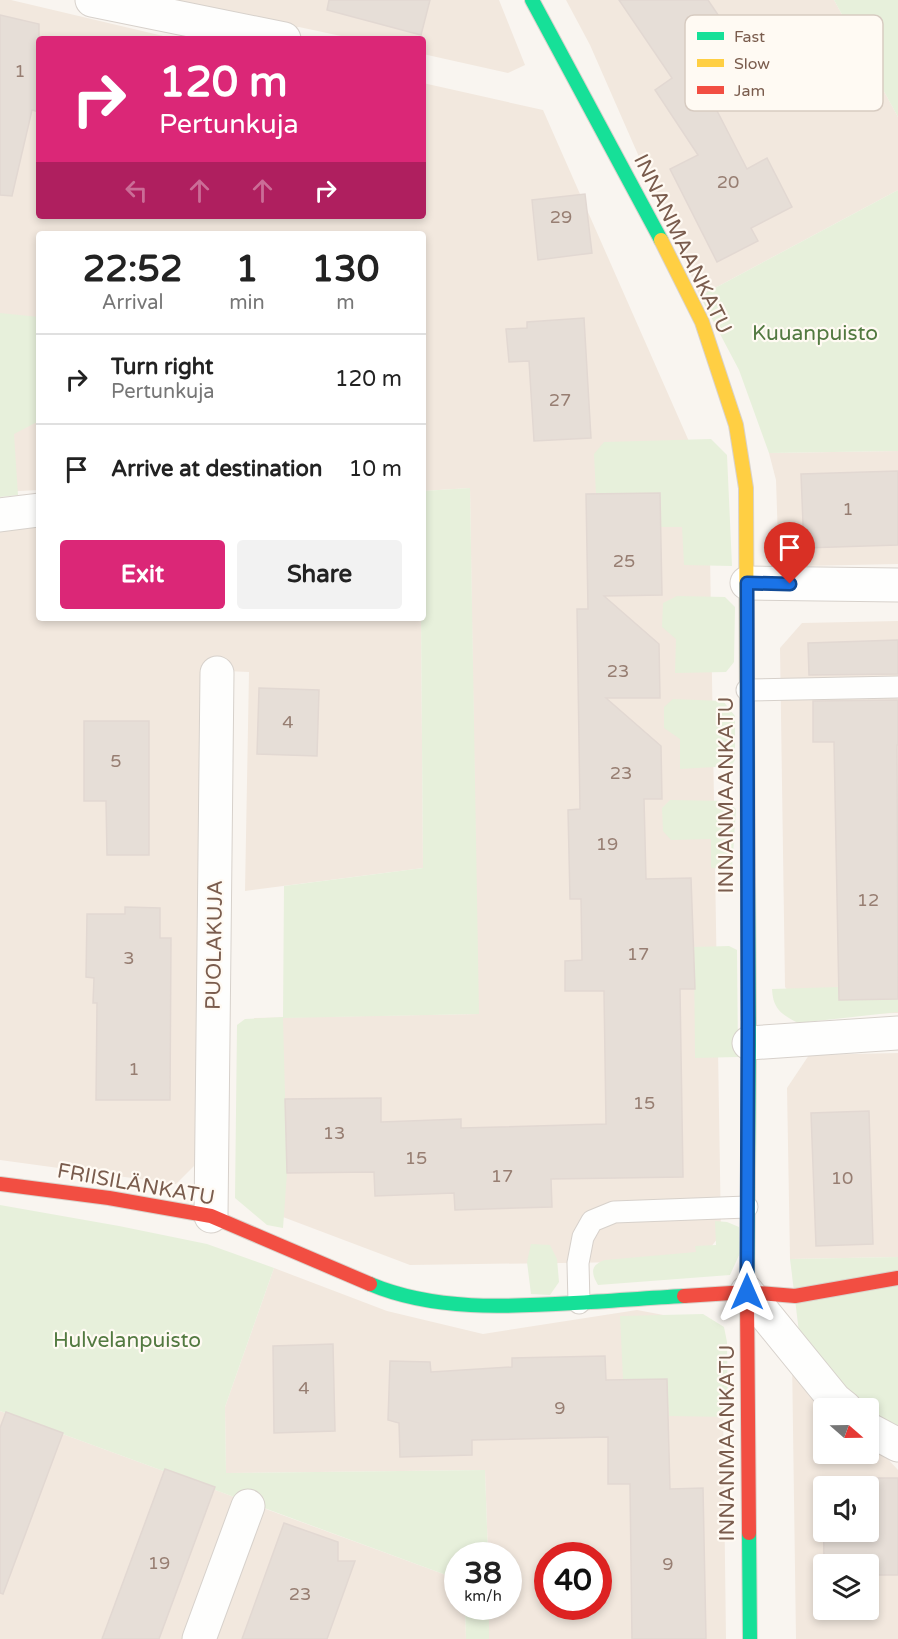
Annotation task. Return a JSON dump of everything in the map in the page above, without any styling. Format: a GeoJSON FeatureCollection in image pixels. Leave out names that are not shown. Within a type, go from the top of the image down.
{"type":"FeatureCollection","features":[{"type":"Feature","properties":{"kind":"street"},"geometry":{"type":"LineString","coordinates":[[92,0],[269,36]]}},
{"type":"Feature","properties":{"kind":"street","name":"INNANMAANKATU"},"geometry":{"type":"LineString","coordinates":[[532,0],[675,265],[702,322],[736,425],[746,488],[750,1639]]}},
{"type":"Feature","properties":{"kind":"street"},"geometry":{"type":"LineString","coordinates":[[0,514],[36,510]]}},
{"type":"Feature","properties":{"kind":"street"},"geometry":{"type":"LineString","coordinates":[[747,583],[898,585]]}},
{"type":"Feature","properties":{"kind":"street","name":"PUOLAKUJA"},"geometry":{"type":"LineString","coordinates":[[211,1216],[217,673]]}},
{"type":"Feature","properties":{"kind":"street"},"geometry":{"type":"LineString","coordinates":[[748,1043],[898,1033]]}},
{"type":"Feature","properties":{"kind":"street","name":"FRIISILÄNKATU"},"geometry":{"type":"LineString","coordinates":[[0,1184],[109,1198],[211,1216],[384,1290],[445,1304],[514,1307],[747,1292],[795,1296],[898,1278]]}},
{"type":"Feature","properties":{"kind":"street"},"geometry":{"type":"LineString","coordinates":[[747,1292],[834,1398]]}},
{"type":"Feature","properties":{"kind":"street"},"geometry":{"type":"LineString","coordinates":[[879,1435],[898,1445]]}},
{"type":"Feature","properties":{"kind":"street"},"geometry":{"type":"LineString","coordinates":[[199,1639],[248,1506]]}},
{"type":"Feature","properties":{"kind":"lane"},"geometry":{"type":"LineString","coordinates":[[747,690],[898,687]]}},
{"type":"Feature","properties":{"kind":"lane"},"geometry":{"type":"LineString","coordinates":[[579,1303],[578,1263],[583,1237],[592,1221],[614,1212],[747,1207]]}},
{"type":"Feature","properties":{"kind":"shaded area"},"geometry":{"type":"Polygon","coordinates":[[[0,0],[11,0],[163,36],[36,36],[36,219],[426,219],[426,84],[543,110],[706,480],[709,493],[721,1234],[700,1261],[410,1265],[275,1214],[251,1185],[254,1018],[478,1014],[470,488],[426,491],[426,231],[36,231],[36,490],[0,492],[0,0]]]}},
{"type":"Feature","properties":{"kind":"shaded area"},"geometry":{"type":"Polygon","coordinates":[[[152,0],[499,0],[525,65],[508,73],[426,55],[426,36],[341,36],[299,27],[274,30],[152,0]]]}},
{"type":"Feature","properties":{"kind":"shaded area"},"geometry":{"type":"Polygon","coordinates":[[[566,0],[834,0],[842,15],[685,15],[685,111],[883,111],[883,90],[898,117],[898,190],[700,296],[590,45],[566,0]]]}},
{"type":"Feature","properties":{"kind":"shaded area"},"geometry":{"type":"Polygon","coordinates":[[[898,451],[898,564],[802,566],[778,540],[776,480],[769,453],[898,451]]]}},
{"type":"Feature","properties":{"kind":"shaded area"},"geometry":{"type":"Polygon","coordinates":[[[36,520],[36,621],[421,621],[423,868],[245,891],[249,672],[203,670],[195,1165],[176,1184],[0,1160],[0,526],[36,520]]]}},
{"type":"Feature","properties":{"kind":"shaded area"},"geometry":{"type":"Polygon","coordinates":[[[898,621],[898,1013],[809,1015],[785,987],[780,648],[802,623],[898,621]]]}},
{"type":"Feature","properties":{"kind":"shaded area"},"geometry":{"type":"Polygon","coordinates":[[[898,1053],[898,1257],[790,1259],[787,1088],[809,1055],[898,1053]]]}},
{"type":"Feature","properties":{"kind":"shaded area"},"geometry":{"type":"Polygon","coordinates":[[[274,1268],[387,1311],[483,1334],[637,1310],[722,1326],[726,1639],[489,1639],[489,1620],[522,1620],[522,1542],[488,1542],[485,1470],[226,1473],[225,1407],[274,1268]]]}},
{"type":"Feature","properties":{"kind":"shaded area"},"geometry":{"type":"Polygon","coordinates":[[[792,1358],[818,1398],[813,1398],[813,1464],[879,1464],[879,1450],[898,1470],[898,1639],[796,1639],[792,1358]]]}},
{"type":"Feature","properties":{"kind":"shaded area"},"geometry":{"type":"Polygon","coordinates":[[[0,1411],[237,1498],[185,1639],[0,1639],[0,1411]]]}},
{"type":"Feature","properties":{"kind":"shaded area"},"geometry":{"type":"Polygon","coordinates":[[[263,1508],[444,1574],[444,1620],[465,1620],[466,1639],[215,1639],[263,1508]]]}},
{"type":"Feature","properties":{"kind":"green space"},"geometry":{"type":"Polygon","coordinates":[[[834,0],[898,0],[898,117],[883,90],[883,15],[842,15],[834,0]]]}},
{"type":"Feature","properties":{"kind":"green space","name":"Kuuanpuisto"},"geometry":{"type":"Polygon","coordinates":[[[898,190],[898,451],[769,453],[739,370],[700,296],[898,190]]]}},
{"type":"Feature","properties":{"kind":"green space"},"geometry":{"type":"Polygon","coordinates":[[[0,313],[36,317],[36,423],[14,434],[18,495],[0,497],[0,313]]]}},
{"type":"Feature","properties":{"kind":"green space"},"geometry":{"type":"Polygon","coordinates":[[[711,439],[727,455],[732,566],[684,565],[682,527],[661,527],[596,494],[594,454],[604,442],[711,439]]]}},
{"type":"Feature","properties":{"kind":"green space"},"geometry":{"type":"Polygon","coordinates":[[[470,488],[479,1014],[283,1018],[287,1173],[283,1228],[267,1225],[235,1198],[237,1025],[245,1019],[283,1017],[284,886],[423,868],[421,621],[426,621],[426,491],[470,488]]]}},
{"type":"Feature","properties":{"kind":"green space"},"geometry":{"type":"Polygon","coordinates":[[[677,596],[725,597],[735,607],[734,662],[726,672],[675,673],[676,639],[662,627],[663,603],[677,596]]]}},
{"type":"Feature","properties":{"kind":"green space"},"geometry":{"type":"Polygon","coordinates":[[[673,699],[723,701],[735,716],[735,760],[731,766],[680,769],[680,739],[664,728],[664,707],[673,699]]]}},
{"type":"Feature","properties":{"kind":"green space"},"geometry":{"type":"Polygon","coordinates":[[[670,800],[727,801],[736,809],[732,869],[711,868],[711,839],[671,840],[663,831],[662,808],[670,800]]]}},
{"type":"Feature","properties":{"kind":"green space"},"geometry":{"type":"Polygon","coordinates":[[[729,946],[737,950],[738,1057],[695,1058],[694,947],[729,946]]]}},
{"type":"Feature","properties":{"kind":"green space"},"geometry":{"type":"Polygon","coordinates":[[[839,987],[839,1000],[898,999],[898,1012],[798,1023],[779,1010],[774,1001],[772,989],[839,987]]]}},
{"type":"Feature","properties":{"kind":"green space","name":"Hulvelanpuisto"},"geometry":{"type":"Polygon","coordinates":[[[0,1205],[207,1244],[274,1268],[225,1407],[226,1473],[485,1470],[488,1542],[444,1542],[444,1574],[0,1411],[0,1205]]]}},
{"type":"Feature","properties":{"kind":"green space"},"geometry":{"type":"Polygon","coordinates":[[[715,1221],[727,1222],[739,1227],[740,1253],[730,1275],[598,1285],[593,1270],[597,1264],[605,1260],[696,1252],[695,1246],[716,1245],[715,1221]]]}},
{"type":"Feature","properties":{"kind":"green space"},"geometry":{"type":"Polygon","coordinates":[[[531,1244],[550,1245],[557,1259],[559,1282],[550,1295],[531,1294],[527,1262],[531,1244]]]}},
{"type":"Feature","properties":{"kind":"green space"},"geometry":{"type":"Polygon","coordinates":[[[898,1257],[898,1429],[879,1417],[879,1398],[855,1398],[799,1332],[790,1259],[898,1257]]]}},
{"type":"Feature","properties":{"kind":"green space"},"geometry":{"type":"Polygon","coordinates":[[[703,1314],[724,1327],[727,1342],[728,1417],[669,1416],[667,1379],[623,1379],[620,1316],[703,1314]]]}},
{"type":"Feature","properties":{"kind":"green space"},"geometry":{"type":"Polygon","coordinates":[[[465,1620],[489,1620],[489,1639],[466,1639],[465,1620]]]}},
{"type":"Feature","properties":{"kind":"building"},"geometry":{"type":"Polygon","coordinates":[[[329,0],[430,0],[421,35],[327,10],[329,0]]]}},
{"type":"Feature","properties":{"kind":"building"},"geometry":{"type":"Polygon","coordinates":[[[619,0],[708,0],[718,15],[685,15],[685,111],[717,111],[747,169],[767,158],[792,207],[751,228],[758,241],[717,262],[670,169],[698,155],[655,90],[672,78],[619,0]]]}},
{"type":"Feature","properties":{"kind":"building"},"geometry":{"type":"Polygon","coordinates":[[[0,15],[39,24],[39,36],[36,36],[36,111],[32,110],[12,196],[0,195],[0,15]]]}},
{"type":"Feature","properties":{"kind":"building"},"geometry":{"type":"Polygon","coordinates":[[[585,194],[592,253],[538,260],[532,200],[585,194]]]}},
{"type":"Feature","properties":{"kind":"building"},"geometry":{"type":"Polygon","coordinates":[[[584,318],[591,438],[534,441],[529,361],[509,362],[506,329],[527,328],[527,322],[584,318]]]}},
{"type":"Feature","properties":{"kind":"building"},"geometry":{"type":"Polygon","coordinates":[[[898,471],[898,545],[804,548],[801,474],[898,471]]]}},
{"type":"Feature","properties":{"kind":"building"},"geometry":{"type":"Polygon","coordinates":[[[660,493],[662,595],[604,596],[659,644],[660,698],[606,698],[661,746],[662,799],[644,799],[646,879],[691,878],[695,989],[680,989],[683,1177],[551,1179],[552,1207],[455,1210],[454,1193],[375,1196],[374,1172],[287,1173],[285,1099],[381,1098],[381,1122],[461,1119],[461,1128],[606,1124],[604,991],[565,991],[565,961],[582,960],[581,899],[570,899],[568,810],[580,809],[577,609],[588,609],[586,494],[660,493]]]}},
{"type":"Feature","properties":{"kind":"building"},"geometry":{"type":"Polygon","coordinates":[[[898,640],[898,674],[809,675],[808,643],[898,640]]]}},
{"type":"Feature","properties":{"kind":"building"},"geometry":{"type":"Polygon","coordinates":[[[259,688],[319,690],[317,756],[257,754],[259,688]]]}},
{"type":"Feature","properties":{"kind":"building"},"geometry":{"type":"Polygon","coordinates":[[[898,700],[898,999],[839,1000],[834,742],[813,742],[813,701],[898,700]]]}},
{"type":"Feature","properties":{"kind":"building"},"geometry":{"type":"Polygon","coordinates":[[[84,721],[149,721],[149,855],[107,855],[106,801],[84,801],[84,721]]]}},
{"type":"Feature","properties":{"kind":"building"},"geometry":{"type":"Polygon","coordinates":[[[125,907],[160,908],[160,938],[171,938],[170,1100],[96,1100],[97,1003],[93,1003],[94,978],[86,977],[87,914],[125,914],[125,907]]]}},
{"type":"Feature","properties":{"kind":"building"},"geometry":{"type":"Polygon","coordinates":[[[869,1111],[873,1244],[816,1246],[811,1113],[869,1111]]]}},
{"type":"Feature","properties":{"kind":"building"},"geometry":{"type":"Polygon","coordinates":[[[333,1344],[335,1431],[274,1433],[273,1346],[333,1344]]]}},
{"type":"Feature","properties":{"kind":"building"},"geometry":{"type":"Polygon","coordinates":[[[605,1356],[606,1380],[667,1379],[670,1489],[703,1488],[706,1639],[632,1639],[630,1484],[608,1484],[608,1437],[472,1440],[472,1455],[400,1457],[399,1423],[388,1420],[390,1361],[430,1362],[431,1372],[512,1367],[512,1358],[605,1356]]]}},
{"type":"Feature","properties":{"kind":"building"},"geometry":{"type":"Polygon","coordinates":[[[6,1412],[63,1433],[3,1594],[0,1593],[0,1428],[6,1412]]]}},
{"type":"Feature","properties":{"kind":"building"},"geometry":{"type":"Polygon","coordinates":[[[165,1469],[215,1487],[159,1639],[102,1639],[165,1469]]]}},
{"type":"Feature","properties":{"kind":"building"},"geometry":{"type":"Polygon","coordinates":[[[879,1478],[898,1478],[898,1575],[879,1575],[879,1554],[824,1554],[824,1542],[879,1542],[879,1478]]]}},
{"type":"Feature","properties":{"kind":"building"},"geometry":{"type":"Polygon","coordinates":[[[284,1523],[338,1542],[338,1561],[355,1561],[327,1639],[242,1639],[284,1523]]]}},
{"type":"Feature","properties":{"kind":"traffic: fast"},"geometry":{"type":"LineString","coordinates":[[532,0],[661,240]]}},
{"type":"Feature","properties":{"kind":"traffic: fast"},"geometry":{"type":"LineString","coordinates":[[747,717],[749,1043],[747,1300]]}},
{"type":"Feature","properties":{"kind":"traffic: fast"},"geometry":{"type":"LineString","coordinates":[[370,1284],[419,1299],[497,1306],[684,1296]]}},
{"type":"Feature","properties":{"kind":"traffic: fast"},"geometry":{"type":"LineString","coordinates":[[749,1533],[750,1639]]}},
{"type":"Feature","properties":{"kind":"traffic: slow"},"geometry":{"type":"LineString","coordinates":[[661,240],[702,322],[736,425],[746,488],[747,717]]}},
{"type":"Feature","properties":{"kind":"traffic: jam"},"geometry":{"type":"LineString","coordinates":[[0,1184],[109,1198],[211,1216],[370,1284]]}},
{"type":"Feature","properties":{"kind":"traffic: jam"},"geometry":{"type":"LineString","coordinates":[[684,1296],[747,1292],[795,1296],[898,1278]]}},
{"type":"Feature","properties":{"kind":"traffic: jam"},"geometry":{"type":"LineString","coordinates":[[747,1300],[749,1533]]}},
{"type":"Feature","properties":{"kind":"route"},"geometry":{"type":"LineString","coordinates":[[747,1292],[747,583],[790,584]]}}]}
